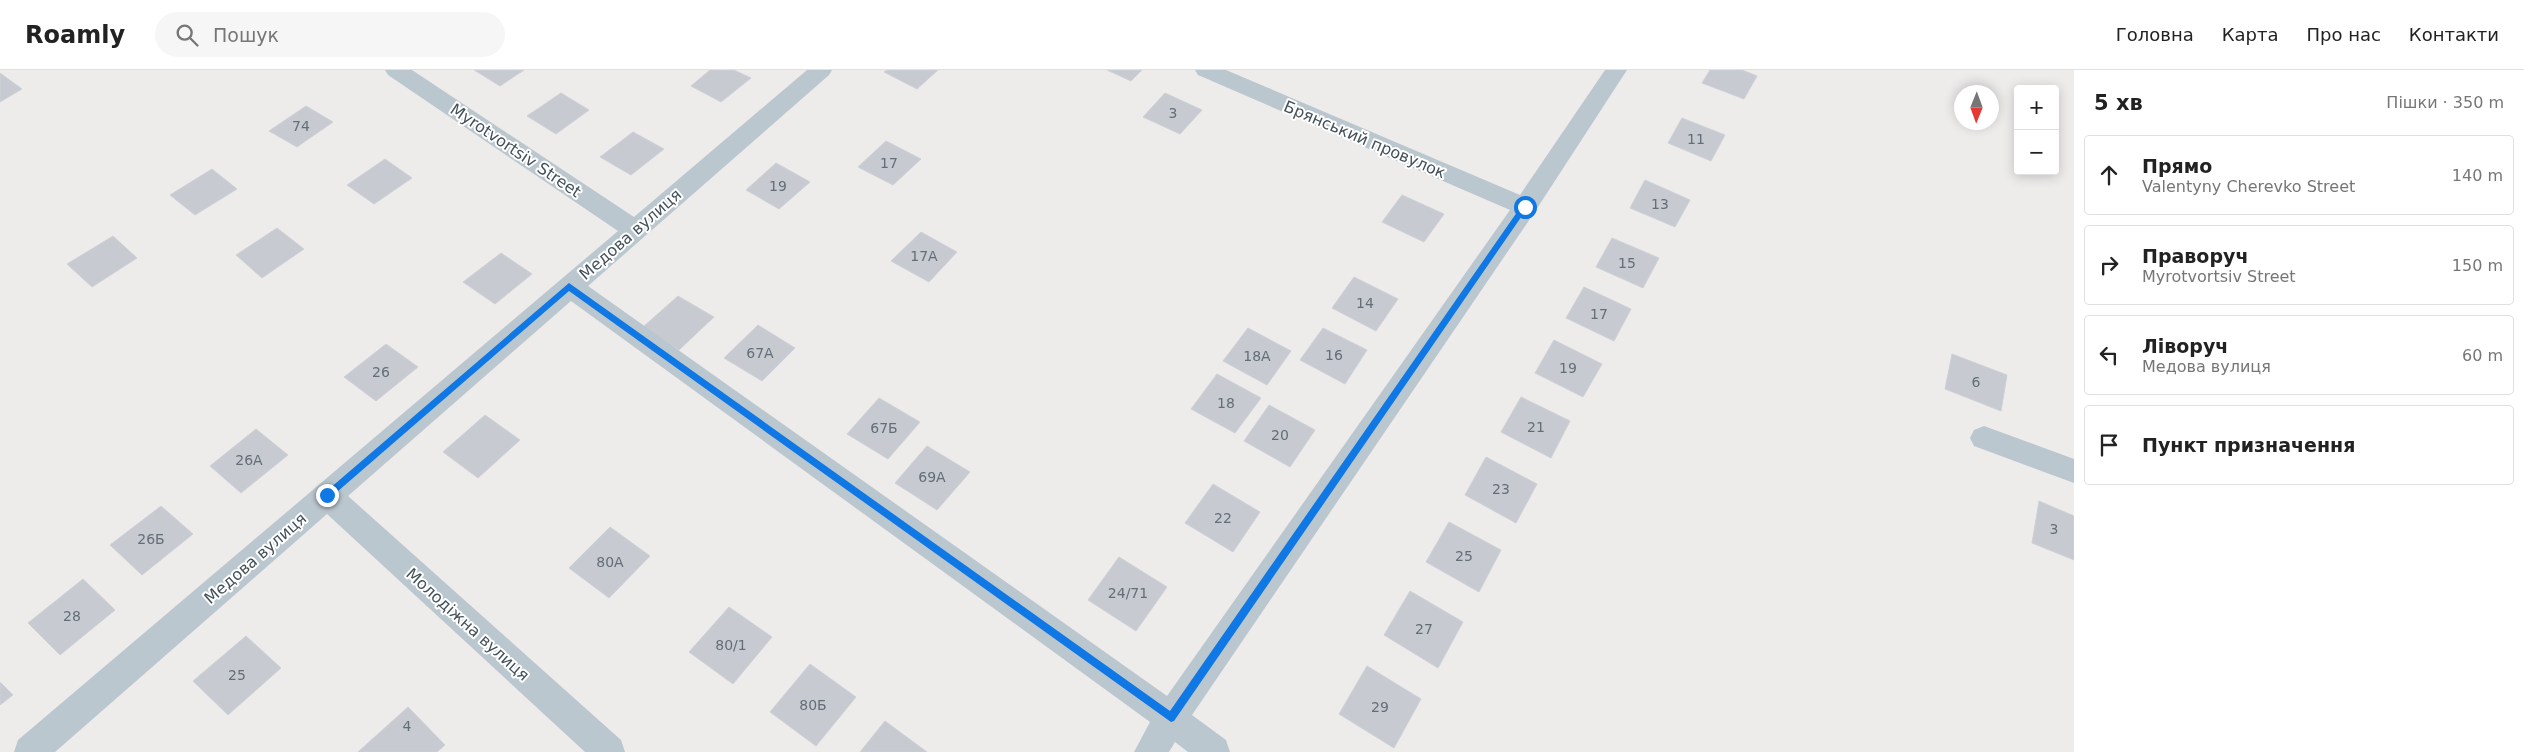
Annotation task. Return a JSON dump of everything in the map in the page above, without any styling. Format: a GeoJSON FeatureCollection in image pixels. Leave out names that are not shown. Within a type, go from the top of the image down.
{"type":"FeatureCollection","features":[{"type":"Feature","properties":{"kind":"street","name":"Myrotvortsiv Street"},"geometry":{"type":"LineString","coordinates":[[396,70],[635,230]]}},
{"type":"Feature","properties":{"kind":"street","name":"Медова вулиця"},"geometry":{"type":"LineString","coordinates":[[30,752],[821,70]]}},
{"type":"Feature","properties":{"kind":"street","name":"Брянський провулок"},"geometry":{"type":"LineString","coordinates":[[1206,70],[1525,207]]}},
{"type":"Feature","properties":{"kind":"street"},"geometry":{"type":"LineString","coordinates":[[1150,752],[1171,718],[1525,207],[1616,70]]}},
{"type":"Feature","properties":{"kind":"street"},"geometry":{"type":"LineString","coordinates":[[569,286],[1171,718],[1214,752]]}},
{"type":"Feature","properties":{"kind":"street"},"geometry":{"type":"LineString","coordinates":[[1984,438],[2074,471]]}},
{"type":"Feature","properties":{"kind":"street","name":"Молодіжна вулиця"},"geometry":{"type":"LineString","coordinates":[[327,495],[609,752]]}},
{"type":"Feature","properties":{"kind":"building"},"geometry":{"type":"Polygon","coordinates":[[[474,70],[524,70],[500,86],[474,70]]]}},
{"type":"Feature","properties":{"kind":"building"},"geometry":{"type":"Polygon","coordinates":[[[710,70],[734,70],[751,78],[721,102],[691,86],[710,70]]]}},
{"type":"Feature","properties":{"kind":"building"},"geometry":{"type":"Polygon","coordinates":[[[887,70],[938,70],[917,89],[884,72],[887,70]]]}},
{"type":"Feature","properties":{"kind":"building"},"geometry":{"type":"Polygon","coordinates":[[[1107,70],[1142,70],[1131,81],[1107,70]]]}},
{"type":"Feature","properties":{"kind":"building"},"geometry":{"type":"Polygon","coordinates":[[[1710,70],[1742,70],[1757,76],[1744,99],[1702,83],[1710,70]]]}},
{"type":"Feature","properties":{"kind":"building"},"geometry":{"type":"Polygon","coordinates":[[[0,73],[22,89],[0,102],[0,73]]]}},
{"type":"Feature","properties":{"kind":"building"},"geometry":{"type":"Polygon","coordinates":[[[561,93],[589,110],[556,134],[527,116],[561,93]]]}},
{"type":"Feature","properties":{"kind":"building"},"geometry":{"type":"Polygon","coordinates":[[[1165,93],[1202,110],[1180,134],[1143,117],[1165,93]]]}},
{"type":"Feature","properties":{"kind":"building"},"geometry":{"type":"Polygon","coordinates":[[[306,106],[333,122],[297,147],[269,131],[306,106]]]}},
{"type":"Feature","properties":{"kind":"building"},"geometry":{"type":"Polygon","coordinates":[[[1682,118],[1725,135],[1711,161],[1668,143],[1682,118]]]}},
{"type":"Feature","properties":{"kind":"building"},"geometry":{"type":"Polygon","coordinates":[[[633,132],[664,149],[631,175],[600,157],[633,132]]]}},
{"type":"Feature","properties":{"kind":"building"},"geometry":{"type":"Polygon","coordinates":[[[886,141],[921,159],[893,185],[858,167],[886,141]]]}},
{"type":"Feature","properties":{"kind":"building"},"geometry":{"type":"Polygon","coordinates":[[[385,159],[412,178],[374,204],[347,185],[385,159]]]}},
{"type":"Feature","properties":{"kind":"building"},"geometry":{"type":"Polygon","coordinates":[[[776,163],[810,182],[779,209],[746,190],[776,163]]]}},
{"type":"Feature","properties":{"kind":"building"},"geometry":{"type":"Polygon","coordinates":[[[212,169],[237,189],[195,215],[170,195],[212,169]]]}},
{"type":"Feature","properties":{"kind":"building"},"geometry":{"type":"Polygon","coordinates":[[[1645,180],[1690,200],[1675,227],[1630,208],[1645,180]]]}},
{"type":"Feature","properties":{"kind":"building"},"geometry":{"type":"Polygon","coordinates":[[[1402,195],[1444,214],[1424,242],[1382,222],[1402,195]]]}},
{"type":"Feature","properties":{"kind":"building"},"geometry":{"type":"Polygon","coordinates":[[[277,228],[304,249],[262,278],[236,255],[277,228]]]}},
{"type":"Feature","properties":{"kind":"building"},"geometry":{"type":"Polygon","coordinates":[[[921,232],[957,252],[929,282],[891,261],[921,232]]]}},
{"type":"Feature","properties":{"kind":"building"},"geometry":{"type":"Polygon","coordinates":[[[113,236],[137,258],[92,287],[67,264],[113,236]]]}},
{"type":"Feature","properties":{"kind":"building"},"geometry":{"type":"Polygon","coordinates":[[[1612,238],[1659,258],[1643,288],[1596,267],[1612,238]]]}},
{"type":"Feature","properties":{"kind":"building"},"geometry":{"type":"Polygon","coordinates":[[[501,253],[532,274],[495,304],[463,282],[501,253]]]}},
{"type":"Feature","properties":{"kind":"building"},"geometry":{"type":"Polygon","coordinates":[[[1354,277],[1398,299],[1376,331],[1332,308],[1354,277]]]}},
{"type":"Feature","properties":{"kind":"building"},"geometry":{"type":"Polygon","coordinates":[[[1584,287],[1631,309],[1614,341],[1566,318],[1584,287]]]}},
{"type":"Feature","properties":{"kind":"building"},"geometry":{"type":"Polygon","coordinates":[[[678,296],[714,317],[679,350],[643,327],[678,296]]]}},
{"type":"Feature","properties":{"kind":"building"},"geometry":{"type":"Polygon","coordinates":[[[758,325],[795,348],[762,381],[724,358],[758,325]]]}},
{"type":"Feature","properties":{"kind":"building"},"geometry":{"type":"Polygon","coordinates":[[[1248,328],[1291,351],[1267,385],[1223,361],[1248,328]]]}},
{"type":"Feature","properties":{"kind":"building"},"geometry":{"type":"Polygon","coordinates":[[[1323,328],[1367,350],[1345,384],[1300,360],[1323,328]]]}},
{"type":"Feature","properties":{"kind":"building"},"geometry":{"type":"Polygon","coordinates":[[[1554,340],[1602,364],[1583,397],[1535,373],[1554,340]]]}},
{"type":"Feature","properties":{"kind":"building"},"geometry":{"type":"Polygon","coordinates":[[[386,344],[418,367],[376,401],[344,377],[386,344]]]}},
{"type":"Feature","properties":{"kind":"building"},"geometry":{"type":"Polygon","coordinates":[[[1952,354],[2007,375],[2001,411],[1945,389],[1952,354]]]}},
{"type":"Feature","properties":{"kind":"building"},"geometry":{"type":"Polygon","coordinates":[[[1217,374],[1261,398],[1235,433],[1191,409],[1217,374]]]}},
{"type":"Feature","properties":{"kind":"building"},"geometry":{"type":"Polygon","coordinates":[[[1521,397],[1570,421],[1551,458],[1501,432],[1521,397]]]}},
{"type":"Feature","properties":{"kind":"building"},"geometry":{"type":"Polygon","coordinates":[[[879,398],[920,422],[888,459],[847,434],[879,398]]]}},
{"type":"Feature","properties":{"kind":"building"},"geometry":{"type":"Polygon","coordinates":[[[1269,405],[1315,430],[1290,467],[1244,441],[1269,405]]]}},
{"type":"Feature","properties":{"kind":"building"},"geometry":{"type":"Polygon","coordinates":[[[485,415],[520,440],[478,478],[443,452],[485,415]]]}},
{"type":"Feature","properties":{"kind":"building"},"geometry":{"type":"Polygon","coordinates":[[[256,429],[288,455],[241,493],[210,466],[256,429]]]}},
{"type":"Feature","properties":{"kind":"building"},"geometry":{"type":"Polygon","coordinates":[[[927,446],[970,472],[937,510],[895,483],[927,446]]]}},
{"type":"Feature","properties":{"kind":"building"},"geometry":{"type":"Polygon","coordinates":[[[1486,457],[1537,484],[1516,523],[1465,495],[1486,457]]]}},
{"type":"Feature","properties":{"kind":"building"},"geometry":{"type":"Polygon","coordinates":[[[1213,484],[1260,512],[1233,552],[1185,523],[1213,484]]]}},
{"type":"Feature","properties":{"kind":"building"},"geometry":{"type":"Polygon","coordinates":[[[2039,501],[2074,516],[2074,560],[2032,543],[2039,501]]]}},
{"type":"Feature","properties":{"kind":"building"},"geometry":{"type":"Polygon","coordinates":[[[161,506],[193,534],[142,575],[110,545],[161,506]]]}},
{"type":"Feature","properties":{"kind":"building"},"geometry":{"type":"Polygon","coordinates":[[[1449,522],[1501,550],[1479,592],[1426,562],[1449,522]]]}},
{"type":"Feature","properties":{"kind":"building"},"geometry":{"type":"Polygon","coordinates":[[[610,527],[650,556],[609,598],[569,568],[610,527]]]}},
{"type":"Feature","properties":{"kind":"building"},"geometry":{"type":"Polygon","coordinates":[[[1119,557],[1167,587],[1136,631],[1088,600],[1119,557]]]}},
{"type":"Feature","properties":{"kind":"building"},"geometry":{"type":"Polygon","coordinates":[[[83,579],[115,610],[60,655],[28,623],[83,579]]]}},
{"type":"Feature","properties":{"kind":"building"},"geometry":{"type":"Polygon","coordinates":[[[1410,591],[1463,622],[1438,668],[1384,635],[1410,591]]]}},
{"type":"Feature","properties":{"kind":"building"},"geometry":{"type":"Polygon","coordinates":[[[729,607],[772,637],[733,684],[689,652],[729,607]]]}},
{"type":"Feature","properties":{"kind":"building"},"geometry":{"type":"Polygon","coordinates":[[[246,636],[281,668],[228,715],[193,681],[246,636]]]}},
{"type":"Feature","properties":{"kind":"building"},"geometry":{"type":"Polygon","coordinates":[[[810,664],[856,697],[816,746],[770,712],[810,664]]]}},
{"type":"Feature","properties":{"kind":"building"},"geometry":{"type":"Polygon","coordinates":[[[1367,666],[1421,699],[1394,748],[1339,714],[1367,666]]]}},
{"type":"Feature","properties":{"kind":"building"},"geometry":{"type":"Polygon","coordinates":[[[0,682],[13,695],[0,705],[0,682]]]}},
{"type":"Feature","properties":{"kind":"building"},"geometry":{"type":"Polygon","coordinates":[[[408,707],[445,745],[437,752],[358,752],[408,707]]]}},
{"type":"Feature","properties":{"kind":"building"},"geometry":{"type":"Polygon","coordinates":[[[885,721],[927,752],[860,752],[885,721]]]}},
{"type":"Feature","properties":{"kind":"route"},"geometry":{"type":"LineString","coordinates":[[327,495],[569,286],[1171,718],[1525,207]]}}]}
